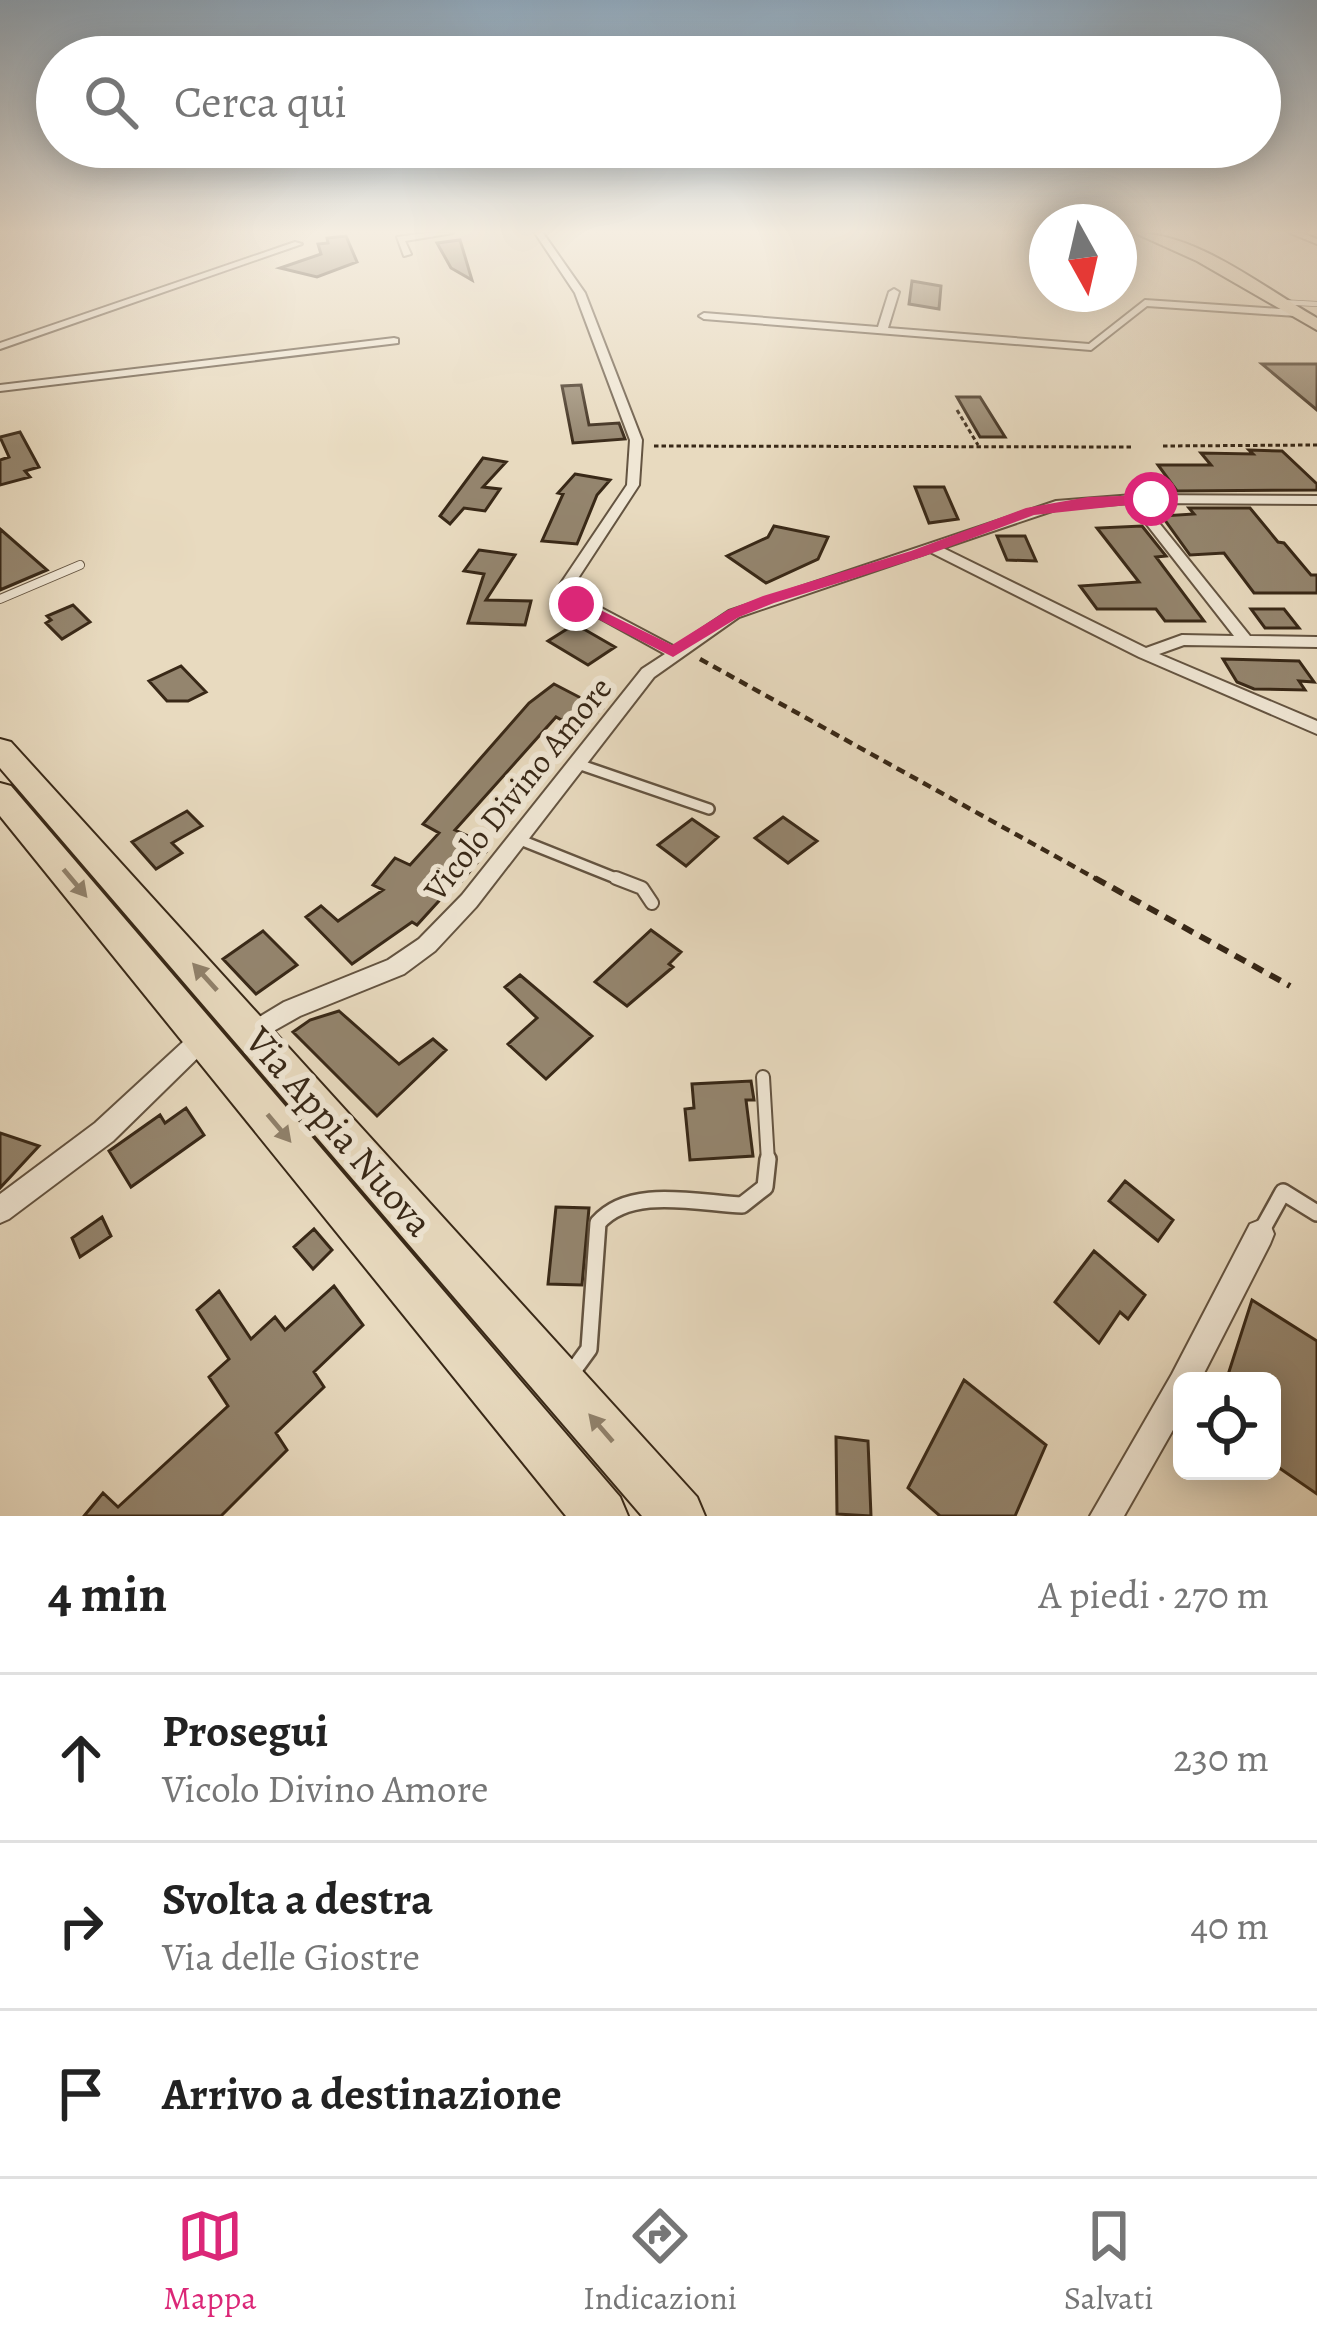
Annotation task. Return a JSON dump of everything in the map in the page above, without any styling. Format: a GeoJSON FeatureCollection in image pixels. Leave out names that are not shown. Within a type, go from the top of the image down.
{"type":"FeatureCollection","features":[{"type":"Feature","properties":{"kind":"main road"},"geometry":{"type":"LineString","coordinates":[[1282,304],[1317,325]]}},
{"type":"Feature","properties":{"kind":"main road","name":"Via Appia Nuova"},"geometry":{"type":"LineString","coordinates":[[0,748],[677,1516]]}},
{"type":"Feature","properties":{"kind":"main road","name":"Via Appia Nuova"},"geometry":{"type":"LineString","coordinates":[[0,794],[601,1516]]}},
{"type":"Feature","properties":{"kind":"street"},"geometry":{"type":"LineString","coordinates":[[0,346],[123,304]]}},
{"type":"Feature","properties":{"kind":"street"},"geometry":{"type":"LineString","coordinates":[[584,304],[631,418],[636,446],[634,485],[565,595],[676,650]]}},
{"type":"Feature","properties":{"kind":"street"},"geometry":{"type":"LineString","coordinates":[[883,328],[890,304]]}},
{"type":"Feature","properties":{"kind":"street"},"geometry":{"type":"LineString","coordinates":[[704,316],[1091,347],[1144,304]]}},
{"type":"Feature","properties":{"kind":"street"},"geometry":{"type":"LineString","coordinates":[[1156,304],[1297,313]]}},
{"type":"Feature","properties":{"kind":"street"},"geometry":{"type":"LineString","coordinates":[[0,388],[394,341]]}},
{"type":"Feature","properties":{"kind":"street"},"geometry":{"type":"LineString","coordinates":[[1133,499],[1246,641]]}},
{"type":"Feature","properties":{"kind":"street","name":"Vicolo Divino Amore"},"geometry":{"type":"LineString","coordinates":[[254,1032],[292,1009],[411,958],[469,901],[641,681],[676,650],[734,614],[1043,508],[1133,499],[1317,500]]}},
{"type":"Feature","properties":{"kind":"street"},"geometry":{"type":"LineString","coordinates":[[933,548],[1145,654],[1317,728]]}},
{"type":"Feature","properties":{"kind":"street"},"geometry":{"type":"LineString","coordinates":[[1145,654],[1182,640],[1317,642]]}},
{"type":"Feature","properties":{"kind":"street"},"geometry":{"type":"LineString","coordinates":[[0,1210],[81,1151],[204,1037]]}},
{"type":"Feature","properties":{"kind":"street"},"geometry":{"type":"LineString","coordinates":[[1189,1372],[1260,1234]]}},
{"type":"Feature","properties":{"kind":"street"},"geometry":{"type":"LineString","coordinates":[[1106,1516],[1173,1400]]}},
{"type":"Feature","properties":{"kind":"lane"},"geometry":{"type":"LineString","coordinates":[[0,599],[80,566]]}},
{"type":"Feature","properties":{"kind":"lane"},"geometry":{"type":"LineString","coordinates":[[578,764],[709,809]]}},
{"type":"Feature","properties":{"kind":"lane"},"geometry":{"type":"LineString","coordinates":[[518,839],[642,888],[652,903]]}},
{"type":"Feature","properties":{"kind":"lane"},"geometry":{"type":"LineString","coordinates":[[563,1385],[589,1349],[598,1223],[611,1208],[628,1201],[742,1205],[765,1187],[770,1172],[763,1077]]}},
{"type":"Feature","properties":{"kind":"lane"},"geometry":{"type":"LineString","coordinates":[[1260,1234],[1283,1192],[1317,1213]]}},
{"type":"Feature","properties":{"kind":"path"},"geometry":{"type":"LineString","coordinates":[[957,410],[978,446]]}},
{"type":"Feature","properties":{"kind":"path"},"geometry":{"type":"LineString","coordinates":[[1163,446],[1317,445]]}},
{"type":"Feature","properties":{"kind":"path"},"geometry":{"type":"LineString","coordinates":[[636,446],[1133,447]]}},
{"type":"Feature","properties":{"kind":"path"},"geometry":{"type":"LineString","coordinates":[[676,650],[1290,986]]}},
{"type":"Feature","properties":{"kind":"building"},"geometry":{"type":"Polygon","coordinates":[[[1262,364],[1317,364],[1317,410],[1262,364]]]}},
{"type":"Feature","properties":{"kind":"building"},"geometry":{"type":"Polygon","coordinates":[[[581,385],[589,425],[619,423],[625,439],[573,443],[562,386],[581,385]]]}},
{"type":"Feature","properties":{"kind":"building"},"geometry":{"type":"Polygon","coordinates":[[[957,397],[980,397],[1005,437],[980,437],[957,397]]]}},
{"type":"Feature","properties":{"kind":"building"},"geometry":{"type":"Polygon","coordinates":[[[20,432],[39,467],[25,471],[30,477],[0,485],[0,460],[9,457],[0,437],[20,432]]]}},
{"type":"Feature","properties":{"kind":"building"},"geometry":{"type":"Polygon","coordinates":[[[1249,450],[1282,451],[1317,484],[1317,490],[1177,491],[1158,465],[1211,465],[1201,453],[1253,454],[1249,450]]]}},
{"type":"Feature","properties":{"kind":"building"},"geometry":{"type":"Polygon","coordinates":[[[483,458],[506,462],[483,487],[500,489],[485,511],[464,508],[450,524],[440,516],[483,458]]]}},
{"type":"Feature","properties":{"kind":"building"},"geometry":{"type":"Polygon","coordinates":[[[575,474],[610,480],[597,495],[577,544],[542,541],[563,494],[558,493],[575,474]]]}},
{"type":"Feature","properties":{"kind":"building"},"geometry":{"type":"Polygon","coordinates":[[[915,487],[944,487],[958,519],[929,523],[915,487]]]}},
{"type":"Feature","properties":{"kind":"building"},"geometry":{"type":"Polygon","coordinates":[[[1189,508],[1250,508],[1311,575],[1317,575],[1317,593],[1254,593],[1224,553],[1190,555],[1162,516],[1194,514],[1189,508]]]}},
{"type":"Feature","properties":{"kind":"building"},"geometry":{"type":"Polygon","coordinates":[[[774,526],[828,537],[818,559],[766,583],[727,556],[768,537],[774,526]]]}},
{"type":"Feature","properties":{"kind":"building"},"geometry":{"type":"Polygon","coordinates":[[[1142,526],[1166,556],[1156,557],[1204,621],[1165,621],[1156,609],[1097,609],[1080,586],[1139,582],[1097,528],[1142,526]]]}},
{"type":"Feature","properties":{"kind":"building"},"geometry":{"type":"Polygon","coordinates":[[[0,529],[47,570],[0,590],[0,529]]]}},
{"type":"Feature","properties":{"kind":"building"},"geometry":{"type":"Polygon","coordinates":[[[997,536],[1025,536],[1036,561],[1007,560],[997,536]]]}},
{"type":"Feature","properties":{"kind":"building"},"geometry":{"type":"Polygon","coordinates":[[[479,550],[515,555],[486,600],[531,601],[525,625],[468,623],[484,574],[464,571],[479,550]]]}},
{"type":"Feature","properties":{"kind":"building"},"geometry":{"type":"Polygon","coordinates":[[[73,605],[90,622],[62,639],[46,623],[51,620],[47,616],[73,605]]]}},
{"type":"Feature","properties":{"kind":"building"},"geometry":{"type":"Polygon","coordinates":[[[1251,609],[1284,609],[1299,628],[1265,628],[1251,609]]]}},
{"type":"Feature","properties":{"kind":"building"},"geometry":{"type":"Polygon","coordinates":[[[575,624],[615,647],[588,665],[548,641],[575,624]]]}},
{"type":"Feature","properties":{"kind":"building"},"geometry":{"type":"Polygon","coordinates":[[[1223,659],[1299,661],[1314,682],[1299,681],[1305,690],[1254,689],[1237,682],[1223,659]]]}},
{"type":"Feature","properties":{"kind":"building"},"geometry":{"type":"Polygon","coordinates":[[[181,666],[206,692],[188,701],[167,701],[149,681],[181,666]]]}},
{"type":"Feature","properties":{"kind":"building"},"geometry":{"type":"Polygon","coordinates":[[[554,684],[602,709],[578,729],[556,717],[455,830],[482,842],[477,848],[486,852],[417,925],[412,922],[352,964],[306,917],[321,906],[338,921],[383,890],[373,885],[395,858],[410,865],[439,833],[423,824],[529,703],[554,684]]]}},
{"type":"Feature","properties":{"kind":"building"},"geometry":{"type":"Polygon","coordinates":[[[187,811],[202,826],[172,843],[182,853],[156,869],[132,842],[187,811]]]}},
{"type":"Feature","properties":{"kind":"building"},"geometry":{"type":"Polygon","coordinates":[[[783,817],[817,841],[788,863],[755,838],[783,817]]]}},
{"type":"Feature","properties":{"kind":"building"},"geometry":{"type":"Polygon","coordinates":[[[692,819],[718,837],[686,866],[658,845],[692,819]]]}},
{"type":"Feature","properties":{"kind":"building"},"geometry":{"type":"Polygon","coordinates":[[[651,930],[681,952],[669,964],[673,967],[627,1006],[595,982],[651,930]]]}},
{"type":"Feature","properties":{"kind":"building"},"geometry":{"type":"Polygon","coordinates":[[[263,931],[297,965],[256,994],[223,959],[263,931]]]}},
{"type":"Feature","properties":{"kind":"building"},"geometry":{"type":"Polygon","coordinates":[[[520,975],[592,1036],[546,1079],[508,1044],[537,1018],[505,987],[520,975]]]}},
{"type":"Feature","properties":{"kind":"building"},"geometry":{"type":"Polygon","coordinates":[[[339,1011],[399,1064],[433,1039],[446,1050],[377,1116],[293,1032],[310,1020],[339,1011]]]}},
{"type":"Feature","properties":{"kind":"building"},"geometry":{"type":"Polygon","coordinates":[[[751,1081],[754,1100],[746,1100],[753,1156],[690,1160],[685,1109],[694,1108],[692,1084],[751,1081]]]}},
{"type":"Feature","properties":{"kind":"building"},"geometry":{"type":"Polygon","coordinates":[[[186,1108],[204,1135],[131,1187],[109,1151],[160,1115],[165,1123],[186,1108]]]}},
{"type":"Feature","properties":{"kind":"building"},"geometry":{"type":"Polygon","coordinates":[[[0,1133],[39,1146],[0,1188],[0,1133]]]}},
{"type":"Feature","properties":{"kind":"building"},"geometry":{"type":"Polygon","coordinates":[[[1125,1181],[1173,1220],[1158,1241],[1109,1201],[1125,1181]]]}},
{"type":"Feature","properties":{"kind":"building"},"geometry":{"type":"Polygon","coordinates":[[[556,1207],[589,1208],[582,1285],[548,1284],[556,1207]]]}},
{"type":"Feature","properties":{"kind":"building"},"geometry":{"type":"Polygon","coordinates":[[[102,1217],[111,1236],[80,1257],[72,1238],[102,1217]]]}},
{"type":"Feature","properties":{"kind":"building"},"geometry":{"type":"Polygon","coordinates":[[[314,1229],[332,1250],[313,1269],[294,1247],[314,1229]]]}},
{"type":"Feature","properties":{"kind":"building"},"geometry":{"type":"Polygon","coordinates":[[[1094,1251],[1145,1295],[1128,1319],[1120,1312],[1099,1343],[1055,1302],[1094,1251]]]}},
{"type":"Feature","properties":{"kind":"building"},"geometry":{"type":"Polygon","coordinates":[[[334,1286],[363,1325],[314,1372],[324,1387],[276,1433],[287,1450],[221,1516],[84,1516],[103,1493],[118,1507],[228,1406],[209,1377],[229,1359],[197,1310],[219,1291],[251,1339],[275,1317],[285,1330],[334,1286]]]}},
{"type":"Feature","properties":{"kind":"building"},"geometry":{"type":"Polygon","coordinates":[[[1252,1300],[1317,1341],[1317,1494],[1281,1469],[1281,1372],[1229,1372],[1252,1300]]]}},
{"type":"Feature","properties":{"kind":"building"},"geometry":{"type":"Polygon","coordinates":[[[964,1380],[1046,1445],[1015,1516],[940,1516],[908,1488],[964,1380]]]}},
{"type":"Feature","properties":{"kind":"building"},"geometry":{"type":"Polygon","coordinates":[[[836,1437],[868,1441],[871,1516],[837,1514],[836,1437]]]}},
{"type":"Feature","properties":{"kind":"route"},"geometry":{"type":"LineString","coordinates":[[576,604],[673,652],[734,614],[916,554],[999,521],[1056,506],[1151,499]]}}]}
